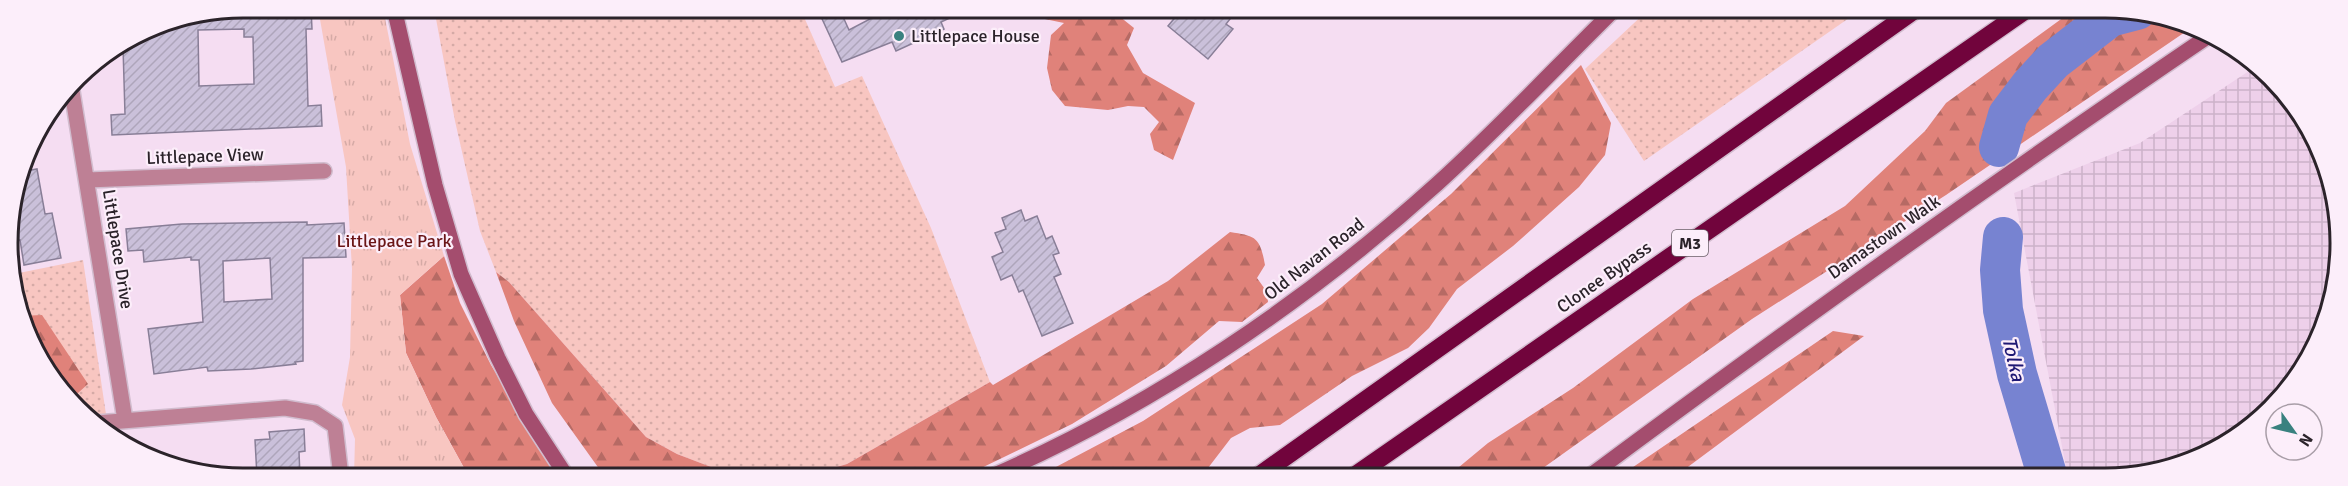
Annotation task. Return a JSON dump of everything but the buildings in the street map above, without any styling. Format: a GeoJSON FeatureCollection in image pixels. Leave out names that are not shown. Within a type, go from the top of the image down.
{"type":"FeatureCollection","features":[{"type":"Feature","properties":{"kind":"highway","name":"Clonee Bypass"},"geometry":{"type":"LineString","coordinates":[[1270,468],[1903,18]]}},
{"type":"Feature","properties":{"kind":"highway","name":"Clonee Bypass"},"geometry":{"type":"LineString","coordinates":[[1366,468],[2014,18]]}},
{"type":"Feature","properties":{"kind":"main road"},"geometry":{"type":"LineString","coordinates":[[396,18],[435,185],[461,274],[498,358],[526,414],[561,468]]}},
{"type":"Feature","properties":{"kind":"main road","name":"Old Navan Road"},"geometry":{"type":"LineString","coordinates":[[1009,468],[1092,428],[1173,381],[1260,324],[1338,266],[1437,184],[1606,18]]}},
{"type":"Feature","properties":{"kind":"main road","name":"Damastown Walk"},"geometry":{"type":"LineString","coordinates":[[1600,468],[1794,324],[2202,40]]}},
{"type":"Feature","properties":{"kind":"street","name":"Littlepace Drive"},"geometry":{"type":"LineString","coordinates":[[73,96],[125,420]]}},
{"type":"Feature","properties":{"kind":"street","name":"Littlepace View"},"geometry":{"type":"LineString","coordinates":[[87,180],[324,171]]}},
{"type":"Feature","properties":{"kind":"street"},"geometry":{"type":"LineString","coordinates":[[106,422],[285,408],[315,413],[335,426],[339,468]]}},
{"type":"Feature","properties":{"kind":"shaded area"},"geometry":{"type":"Polygon","coordinates":[[[2249,71],[2284,106],[2300,131],[2313,157],[2326,199],[2330,228],[2330,258],[2326,287],[2313,329],[2300,356],[2284,380],[2264,402],[2242,422],[2205,445],[2149,464],[2120,468],[2066,468],[2014,193],[2140,143],[2249,71]]]}},
{"type":"Feature","properties":{"kind":"green space","name":"Littlepace Park"},"geometry":{"type":"Polygon","coordinates":[[[320,18],[385,18],[410,144],[444,256],[400,295],[406,353],[436,417],[464,468],[354,468],[355,439],[342,405],[350,357],[352,269],[346,167],[320,18]]]}},
{"type":"Feature","properties":{"kind":"green space"},"geometry":{"type":"Polygon","coordinates":[[[436,18],[804,18],[835,87],[862,76],[931,228],[990,382],[847,464],[833,468],[714,468],[677,454],[646,437],[509,282],[496,272],[480,231],[455,121],[436,18]]]}},
{"type":"Feature","properties":{"kind":"green space"},"geometry":{"type":"Polygon","coordinates":[[[1040,18],[1122,18],[1134,28],[1127,45],[1143,73],[1195,103],[1173,160],[1154,150],[1150,134],[1159,122],[1144,107],[1128,106],[1108,110],[1065,106],[1052,90],[1047,68],[1051,35],[1064,23],[1040,18]]]}},
{"type":"Feature","properties":{"kind":"green space"},"geometry":{"type":"Polygon","coordinates":[[[1639,18],[1849,18],[1644,161],[1585,69],[1639,18]]]}},
{"type":"Feature","properties":{"kind":"green space"},"geometry":{"type":"Polygon","coordinates":[[[2063,18],[2120,18],[2149,22],[2184,33],[1946,195],[1752,319],[1543,468],[1458,468],[1488,443],[1573,388],[1693,299],[1845,206],[1925,131],[1946,103],[2063,18]]]}},
{"type":"Feature","properties":{"kind":"green space"},"geometry":{"type":"Polygon","coordinates":[[[1581,65],[1611,123],[1605,155],[1579,187],[1513,246],[1457,289],[1429,328],[1408,348],[1352,376],[1280,425],[1250,428],[1231,438],[1208,468],[1054,468],[1143,421],[1322,304],[1451,194],[1581,65]]]}},
{"type":"Feature","properties":{"kind":"green space"},"geometry":{"type":"Polygon","coordinates":[[[1230,232],[1246,235],[1256,240],[1261,249],[1265,265],[1257,278],[1267,292],[1268,302],[1242,322],[1219,321],[1166,366],[1072,424],[981,468],[833,468],[847,464],[990,382],[993,385],[1168,281],[1230,232]]]}},
{"type":"Feature","properties":{"kind":"green space"},"geometry":{"type":"Polygon","coordinates":[[[444,256],[460,303],[491,365],[553,468],[464,468],[436,417],[406,353],[400,295],[444,256]]]}},
{"type":"Feature","properties":{"kind":"green space"},"geometry":{"type":"Polygon","coordinates":[[[83,260],[107,421],[84,402],[64,380],[48,356],[30,315],[20,273],[83,260]]]}},
{"type":"Feature","properties":{"kind":"green space"},"geometry":{"type":"Polygon","coordinates":[[[496,272],[509,282],[646,437],[677,454],[714,468],[599,468],[552,403],[514,321],[496,272]]]}},
{"type":"Feature","properties":{"kind":"green space"},"geometry":{"type":"Polygon","coordinates":[[[42,315],[88,384],[77,394],[48,356],[30,316],[42,315]]]}},
{"type":"Feature","properties":{"kind":"green space"},"geometry":{"type":"Polygon","coordinates":[[[1833,331],[1864,336],[1686,468],[1632,468],[1833,331]]]}},
{"type":"Feature","properties":{"kind":"waterway","name":"Tolka"},"geometry":{"type":"LineString","coordinates":[[1999,147],[2008,115],[2030,86],[2053,61],[2109,18]]}},
{"type":"Feature","properties":{"kind":"waterway","name":"Tolka"},"geometry":{"type":"LineString","coordinates":[[2003,237],[2000,270],[2003,310],[2017,374],[2045,468]]}},
{"type":"Feature","properties":{"kind":"place","name":"Littlepace House"},"geometry":{"type":"Point","coordinates":[899,36]}}]}
